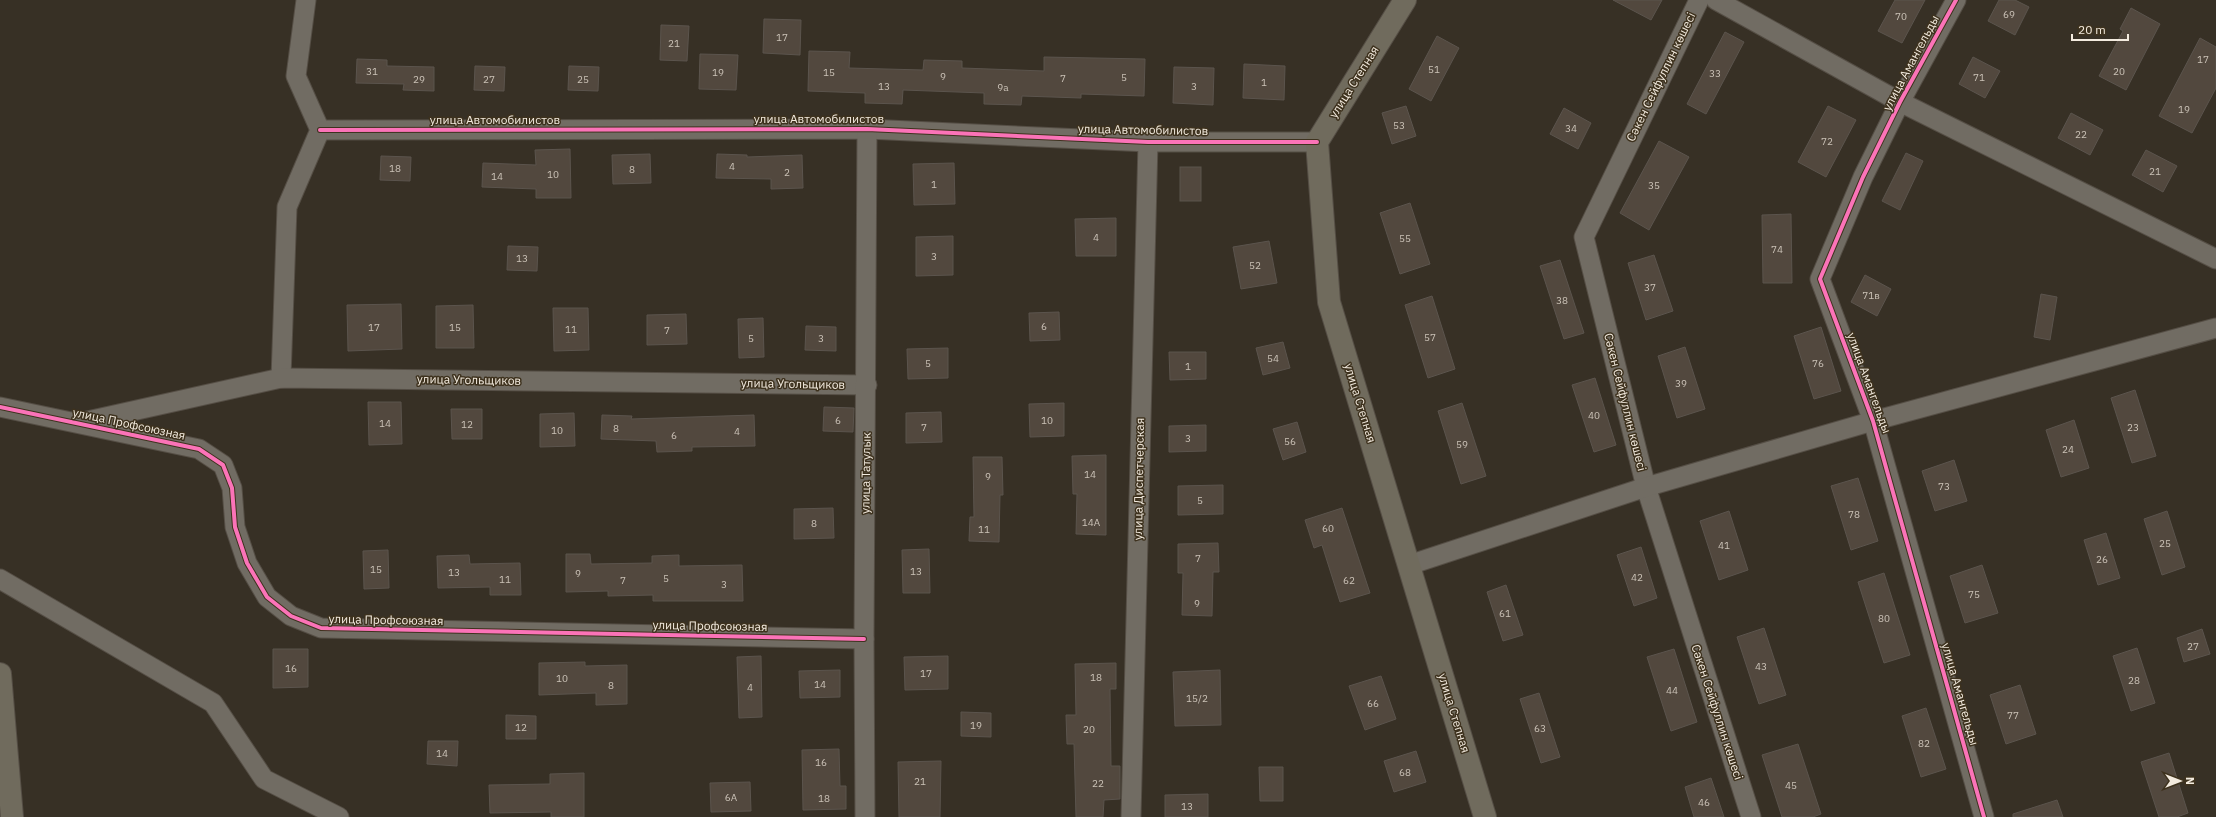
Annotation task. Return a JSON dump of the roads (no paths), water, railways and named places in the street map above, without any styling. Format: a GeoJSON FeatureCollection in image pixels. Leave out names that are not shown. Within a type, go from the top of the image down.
{"type":"FeatureCollection","features":[{"type":"Feature","properties":{"kind":"street"},"geometry":{"type":"LineString","coordinates":[[281,378],[287,207],[320,130],[296,76],[306,0]]}},
{"type":"Feature","properties":{"kind":"street","name":"улица Степная"},"geometry":{"type":"LineString","coordinates":[[1405,0],[1317,142],[1329,302],[1485,817]]}},
{"type":"Feature","properties":{"kind":"street","name":"Сәкен Сейфуллин көшесі"},"geometry":{"type":"LineString","coordinates":[[1699,0],[1584,237],[1646,487],[1751,817]]}},
{"type":"Feature","properties":{"kind":"street"},"geometry":{"type":"LineString","coordinates":[[1716,0],[1900,102],[2216,259]]}},
{"type":"Feature","properties":{"kind":"street","name":"улица Амангельды"},"geometry":{"type":"LineString","coordinates":[[1956,0],[1900,102],[1863,177],[1820,279],[1873,421],[1984,817]]}},
{"type":"Feature","properties":{"kind":"street","name":"улица Автомобилистов"},"geometry":{"type":"LineString","coordinates":[[320,130],[867,129],[1148,142],[1317,142]]}},
{"type":"Feature","properties":{"kind":"street","name":"улица Татулык"},"geometry":{"type":"LineString","coordinates":[[865,817],[864,640],[867,385],[867,129]]}},
{"type":"Feature","properties":{"kind":"street","name":"улица Диспетчерская"},"geometry":{"type":"LineString","coordinates":[[1131,817],[1148,142]]}},
{"type":"Feature","properties":{"kind":"street"},"geometry":{"type":"LineString","coordinates":[[1409,565],[1646,487],[1873,421],[2216,328]]}},
{"type":"Feature","properties":{"kind":"street","name":"улица Угольщиков"},"geometry":{"type":"LineString","coordinates":[[76,423],[281,378],[867,385]]}},
{"type":"Feature","properties":{"kind":"street","name":"улица Профсоюзная"},"geometry":{"type":"LineString","coordinates":[[0,407],[199,449],[223,465],[232,488],[235,527],[247,563],[267,597],[292,616],[321,628],[864,640]]}},
{"type":"Feature","properties":{"kind":"street"},"geometry":{"type":"LineString","coordinates":[[0,579],[213,703],[264,779],[339,817]]}},
{"type":"Feature","properties":{"kind":"street"},"geometry":{"type":"LineString","coordinates":[[0,674],[12,817]]}}]}
